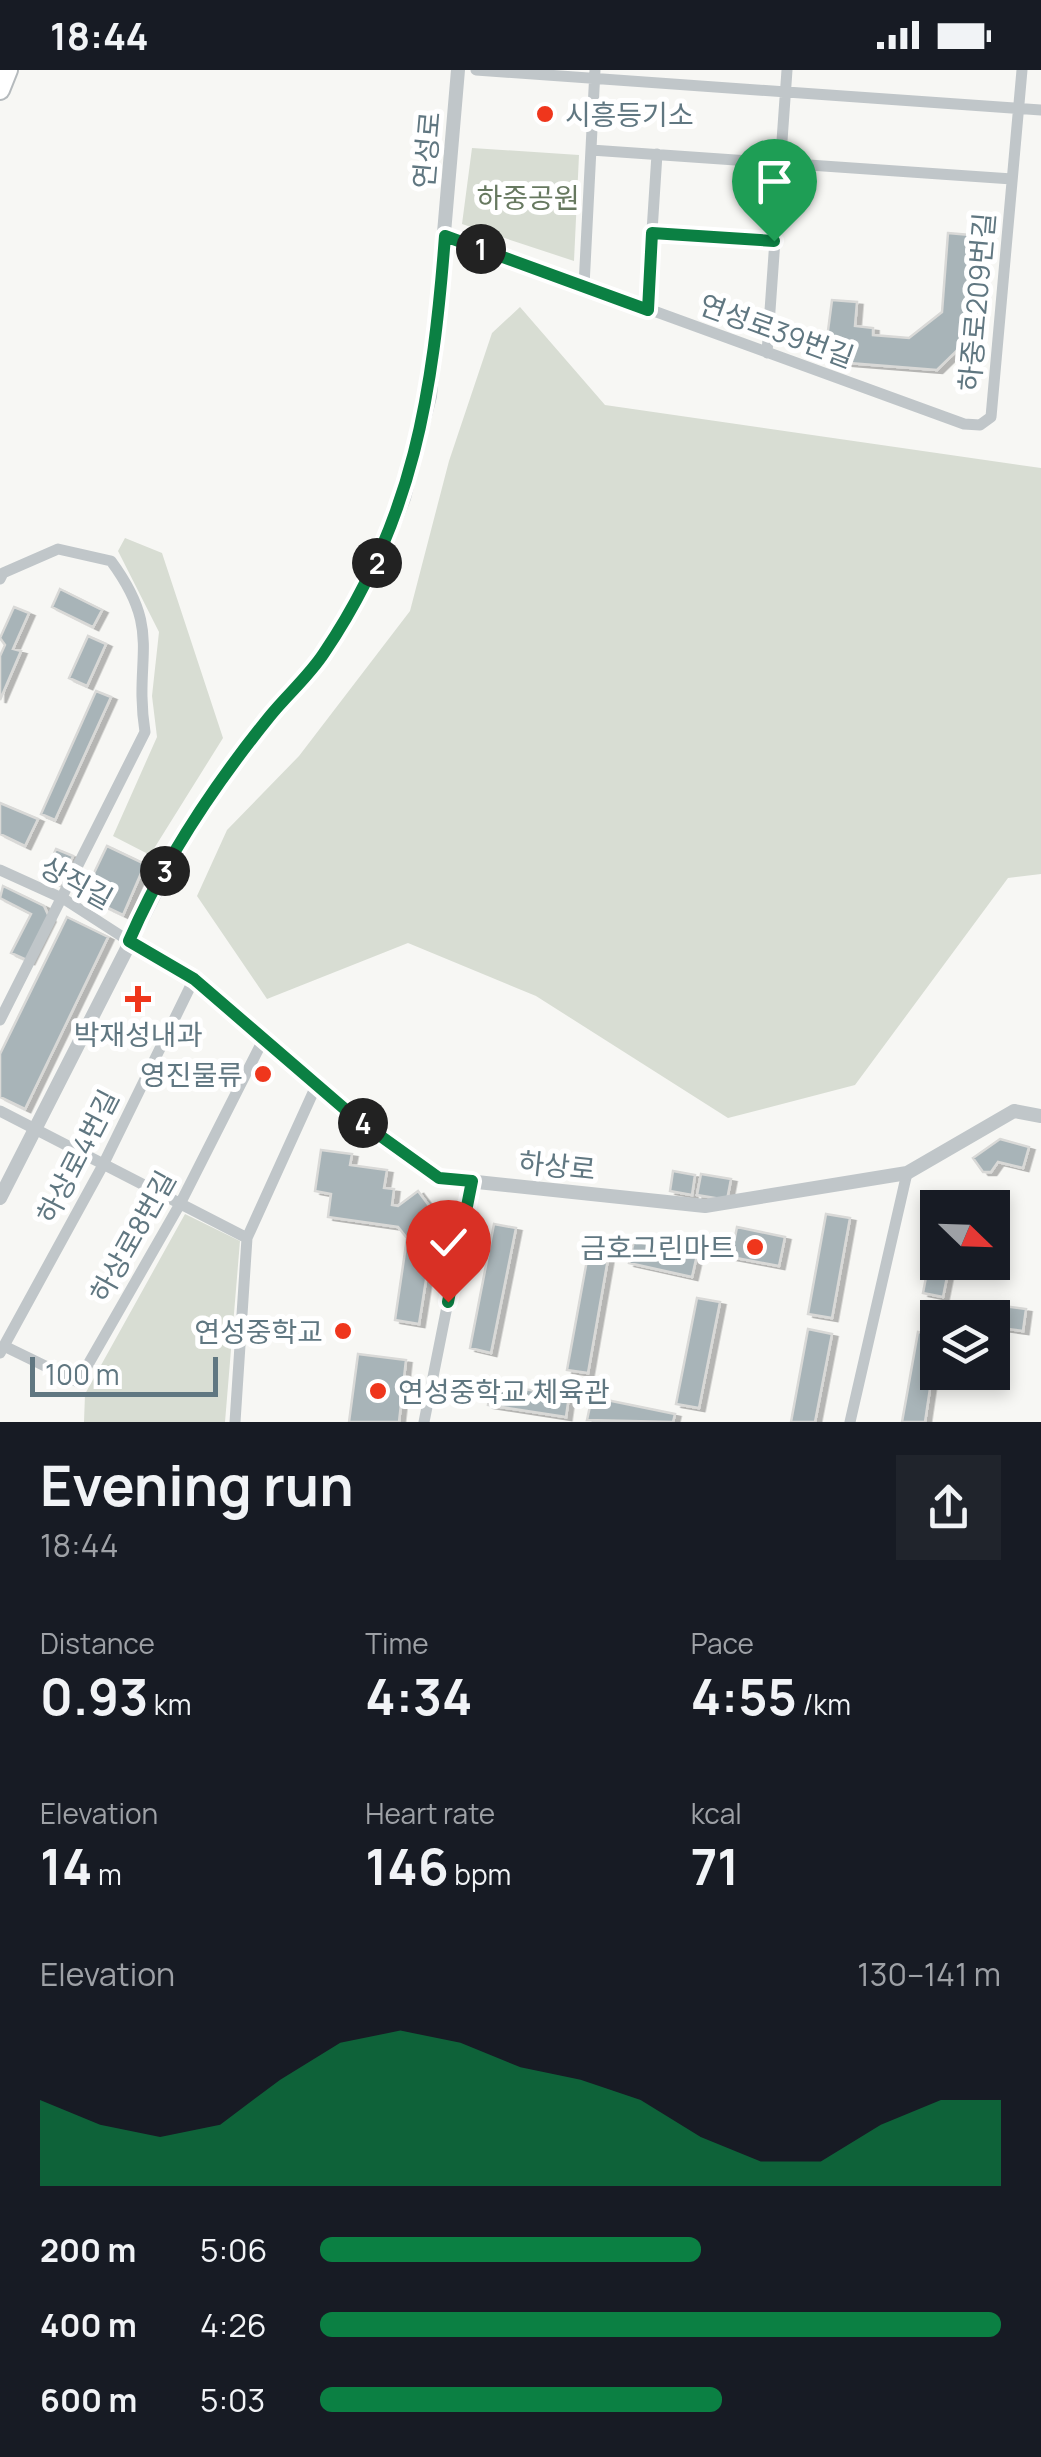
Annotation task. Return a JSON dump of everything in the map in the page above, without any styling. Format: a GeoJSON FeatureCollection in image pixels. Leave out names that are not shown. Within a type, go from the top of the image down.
{"type":"FeatureCollection","features":[{"type":"Feature","properties":{"kind":"highway"},"geometry":{"type":"LineString","coordinates":[[0,90],[8,70]]}},
{"type":"Feature","properties":{"kind":"street","name":"연성로"},"geometry":{"type":"LineString","coordinates":[[0,1198],[194,817],[270,716],[322,656],[382,554],[404,498],[430,396],[458,70]]}},
{"type":"Feature","properties":{"kind":"street"},"geometry":{"type":"LineString","coordinates":[[476,70],[595,74],[1041,110]]}},
{"type":"Feature","properties":{"kind":"street"},"geometry":{"type":"LineString","coordinates":[[766,353],[787,70]]}},
{"type":"Feature","properties":{"kind":"street","name":"하중로209번길"},"geometry":{"type":"LineString","coordinates":[[980,425],[991,417],[1022,70]]}},
{"type":"Feature","properties":{"kind":"street"},"geometry":{"type":"LineString","coordinates":[[584,286],[595,74]]}},
{"type":"Feature","properties":{"kind":"street","name":"하중로209번길"},"geometry":{"type":"LineString","coordinates":[[591,150],[1012,179]]}},
{"type":"Feature","properties":{"kind":"street"},"geometry":{"type":"LineString","coordinates":[[648,310],[657,154]]}},
{"type":"Feature","properties":{"kind":"street"},"geometry":{"type":"LineString","coordinates":[[652,233],[774,241]]}},
{"type":"Feature","properties":{"kind":"street","name":"연성로39번길"},"geometry":{"type":"LineString","coordinates":[[445,236],[964,424],[980,425]]}},
{"type":"Feature","properties":{"kind":"street"},"geometry":{"type":"LineString","coordinates":[[0,579],[2,573],[58,548],[111,561],[132,590],[147,635],[139,695],[144,732],[64,900],[0,1020]]}},
{"type":"Feature","properties":{"kind":"street","name":"상직길"},"geometry":{"type":"LineString","coordinates":[[0,870],[64,900],[129,941]]}},
{"type":"Feature","properties":{"kind":"street","name":"하상로"},"geometry":{"type":"LineString","coordinates":[[129,941],[194,979],[316,1086],[439,1178],[705,1206],[908,1173],[1014,1111],[1041,1116]]}},
{"type":"Feature","properties":{"kind":"street","name":"하상로4번길"},"geometry":{"type":"LineString","coordinates":[[2,1349],[103,1165],[194,979]]}},
{"type":"Feature","properties":{"kind":"street","name":"하상로8번길"},"geometry":{"type":"LineString","coordinates":[[2,1349],[78,1382],[180,1204],[263,1040]]}},
{"type":"Feature","properties":{"kind":"street"},"geometry":{"type":"LineString","coordinates":[[234,1422],[247,1238],[316,1086]]}},
{"type":"Feature","properties":{"kind":"street"},"geometry":{"type":"LineString","coordinates":[[0,1111],[247,1238]]}},
{"type":"Feature","properties":{"kind":"street"},"geometry":{"type":"LineString","coordinates":[[850,1422],[908,1173]]}},
{"type":"Feature","properties":{"kind":"street"},"geometry":{"type":"LineString","coordinates":[[424,1422],[472,1181]]}},
{"type":"Feature","properties":{"kind":"green space","name":"하중공원"},"geometry":{"type":"Polygon","coordinates":[[[472,148],[579,155],[574,261],[462,224],[472,148]]]}},
{"type":"Feature","properties":{"kind":"green space"},"geometry":{"type":"Polygon","coordinates":[[[520,307],[605,405],[1041,468],[1041,874],[1008,878],[855,1085],[728,1118],[536,996],[408,943],[267,999],[197,896],[227,830],[299,756],[410,611],[449,461],[492,333],[520,307]]]}},
{"type":"Feature","properties":{"kind":"green space"},"geometry":{"type":"Polygon","coordinates":[[[125,538],[162,553],[223,738],[150,855],[113,836],[157,737],[152,696],[159,632],[118,551],[125,538]]]}},
{"type":"Feature","properties":{"kind":"green space"},"geometry":{"type":"Polygon","coordinates":[[[185,1214],[240,1241],[225,1422],[84,1422],[85,1394],[185,1214]]]}},
{"type":"Feature","properties":{"kind":"building"},"geometry":{"type":"Polygon","coordinates":[[[948,233],[981,236],[973,335],[937,370],[824,361],[832,300],[857,302],[855,326],[873,328],[873,335],[909,338],[942,312],[948,233]]]}},
{"type":"Feature","properties":{"kind":"building"},"geometry":{"type":"Polygon","coordinates":[[[60,589],[102,610],[93,627],[52,607],[60,589]]]}},
{"type":"Feature","properties":{"kind":"building"},"geometry":{"type":"Polygon","coordinates":[[[14,607],[29,613],[13,649],[21,651],[0,700],[0,656],[5,645],[0,638],[14,607]]]}},
{"type":"Feature","properties":{"kind":"building"},"geometry":{"type":"Polygon","coordinates":[[[88,636],[106,644],[87,686],[69,678],[88,636]]]}},
{"type":"Feature","properties":{"kind":"building"},"geometry":{"type":"Polygon","coordinates":[[[96,691],[111,697],[55,820],[41,814],[96,691]]]}},
{"type":"Feature","properties":{"kind":"building"},"geometry":{"type":"Polygon","coordinates":[[[0,803],[38,819],[25,846],[0,834],[0,803]]]}},
{"type":"Feature","properties":{"kind":"building"},"geometry":{"type":"Polygon","coordinates":[[[107,846],[145,864],[123,915],[83,896],[107,846]]]}},
{"type":"Feature","properties":{"kind":"building"},"geometry":{"type":"Polygon","coordinates":[[[56,849],[73,856],[60,885],[43,878],[56,849]]]}},
{"type":"Feature","properties":{"kind":"building"},"geometry":{"type":"Polygon","coordinates":[[[3,886],[44,906],[50,919],[29,961],[11,953],[31,914],[0,898],[3,886]]]}},
{"type":"Feature","properties":{"kind":"building"},"geometry":{"type":"Polygon","coordinates":[[[67,917],[108,937],[25,1109],[0,1097],[0,1054],[67,917]]]}},
{"type":"Feature","properties":{"kind":"building"},"geometry":{"type":"Polygon","coordinates":[[[1000,1139],[1029,1147],[1023,1168],[998,1162],[991,1172],[983,1172],[973,1158],[1000,1139]]]}},
{"type":"Feature","properties":{"kind":"building","name":"연성중학교"},"geometry":{"type":"Polygon","coordinates":[[[321,1150],[352,1154],[350,1165],[387,1170],[384,1188],[394,1189],[392,1205],[398,1206],[418,1191],[445,1227],[433,1236],[419,1324],[395,1320],[407,1238],[398,1227],[328,1217],[331,1194],[315,1191],[321,1150]]]}},
{"type":"Feature","properties":{"kind":"building"},"geometry":{"type":"Polygon","coordinates":[[[673,1171],[695,1175],[692,1195],[670,1191],[673,1171]]]}},
{"type":"Feature","properties":{"kind":"building"},"geometry":{"type":"Polygon","coordinates":[[[701,1174],[731,1179],[727,1200],[697,1195],[701,1174]]]}},
{"type":"Feature","properties":{"kind":"building"},"geometry":{"type":"Polygon","coordinates":[[[826,1214],[850,1218],[832,1318],[808,1314],[826,1214]]]}},
{"type":"Feature","properties":{"kind":"building"},"geometry":{"type":"Polygon","coordinates":[[[494,1224],[516,1228],[491,1353],[470,1348],[494,1224]]]}},
{"type":"Feature","properties":{"kind":"building"},"geometry":{"type":"Polygon","coordinates":[[[737,1227],[785,1237],[779,1266],[731,1257],[737,1227]]]}},
{"type":"Feature","properties":{"kind":"building"},"geometry":{"type":"Polygon","coordinates":[[[634,1241],[697,1255],[692,1277],[629,1263],[634,1241]]]}},
{"type":"Feature","properties":{"kind":"building"},"geometry":{"type":"Polygon","coordinates":[[[589,1249],[609,1253],[588,1373],[567,1370],[589,1249]]]}},
{"type":"Feature","properties":{"kind":"building"},"geometry":{"type":"Polygon","coordinates":[[[925,1280],[946,1280],[943,1297],[923,1293],[925,1280]]]}},
{"type":"Feature","properties":{"kind":"building"},"geometry":{"type":"Polygon","coordinates":[[[697,1298],[720,1302],[699,1408],[676,1404],[697,1298]]]}},
{"type":"Feature","properties":{"kind":"building"},"geometry":{"type":"Polygon","coordinates":[[[1010,1307],[1026,1309],[1023,1331],[1010,1329],[1010,1307]]]}},
{"type":"Feature","properties":{"kind":"building"},"geometry":{"type":"Polygon","coordinates":[[[808,1329],[832,1334],[815,1422],[791,1422],[808,1329]]]}},
{"type":"Feature","properties":{"kind":"building"},"geometry":{"type":"Polygon","coordinates":[[[920,1332],[920,1390],[930,1390],[925,1422],[902,1422],[920,1332]]]}},
{"type":"Feature","properties":{"kind":"building","name":"연성중학교 체육관"},"geometry":{"type":"Polygon","coordinates":[[[358,1354],[406,1360],[399,1422],[349,1422],[358,1354]]]}},
{"type":"Feature","properties":{"kind":"building"},"geometry":{"type":"Polygon","coordinates":[[[491,1384],[569,1396],[566,1417],[488,1405],[491,1384]]]}},
{"type":"Feature","properties":{"kind":"building"},"geometry":{"type":"Polygon","coordinates":[[[592,1397],[675,1414],[673,1422],[587,1420],[592,1397]]]}},
{"type":"Feature","properties":{"kind":"place","name":"시흥등기소"},"geometry":{"type":"Point","coordinates":[545,114]}},
{"type":"Feature","properties":{"kind":"place","name":"박재성내과"},"geometry":{"type":"Point","coordinates":[138,999]}},
{"type":"Feature","properties":{"kind":"place","name":"영진물류"},"geometry":{"type":"Point","coordinates":[263,1074]}},
{"type":"Feature","properties":{"kind":"place","name":"금호그린마트"},"geometry":{"type":"Point","coordinates":[755,1247]}},
{"type":"Feature","properties":{"kind":"place","name":"연성중학교"},"geometry":{"type":"Point","coordinates":[343,1331]}},
{"type":"Feature","properties":{"kind":"place","name":"연성중학교 체육관"},"geometry":{"type":"Point","coordinates":[378,1391]}},
{"type":"Feature","properties":{"kind":"route"},"geometry":{"type":"LineString","coordinates":[[448,1302],[472,1181],[439,1178],[354,1117],[194,979],[129,941],[194,817],[270,716],[322,656],[382,554],[404,498],[430,396],[445,236],[648,310],[652,233],[774,241]]}}]}
